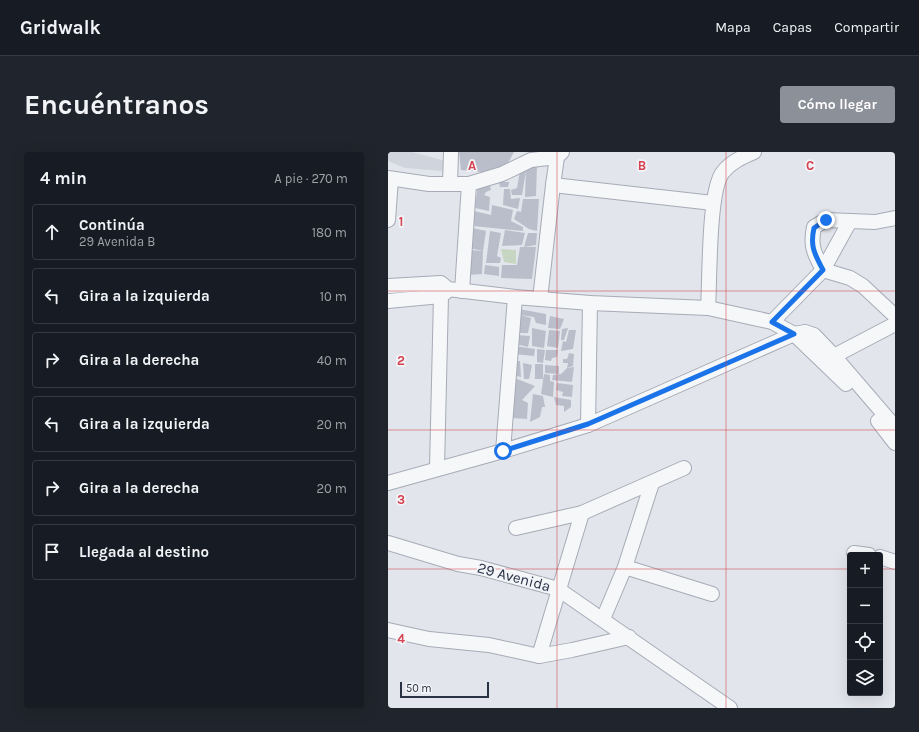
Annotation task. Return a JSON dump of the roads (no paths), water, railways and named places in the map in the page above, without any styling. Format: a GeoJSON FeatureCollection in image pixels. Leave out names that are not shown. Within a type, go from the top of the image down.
{"type":"FeatureCollection","features":[{"type":"Feature","properties":{"kind":"street"},"geometry":{"type":"LineString","coordinates":[[450,184],[451,152]]}},
{"type":"Feature","properties":{"kind":"street"},"geometry":{"type":"LineString","coordinates":[[708,308],[713,203],[722,173],[735,160],[754,152]]}},
{"type":"Feature","properties":{"kind":"street"},"geometry":{"type":"LineString","coordinates":[[388,220],[390,178],[429,184],[469,184],[502,174],[531,160],[560,155],[553,185],[540,299]]}},
{"type":"Feature","properties":{"kind":"street"},"geometry":{"type":"LineString","coordinates":[[437,468],[450,292],[469,184]]}},
{"type":"Feature","properties":{"kind":"street"},"geometry":{"type":"LineString","coordinates":[[553,185],[713,203]]}},
{"type":"Feature","properties":{"kind":"street"},"geometry":{"type":"LineString","coordinates":[[895,218],[875,222],[826,220],[814,228],[811,241],[814,253],[823,270],[850,278],[863,286],[895,316]]}},
{"type":"Feature","properties":{"kind":"street"},"geometry":{"type":"LineString","coordinates":[[772,322],[823,270],[850,221]]}},
{"type":"Feature","properties":{"kind":"street"},"geometry":{"type":"LineString","coordinates":[[388,286],[440,283],[450,292]]}},
{"type":"Feature","properties":{"kind":"street"},"geometry":{"type":"LineString","coordinates":[[388,301],[450,292],[590,303],[708,308],[772,322],[794,334],[830,366],[866,405],[895,443]]}},
{"type":"Feature","properties":{"kind":"street"},"geometry":{"type":"LineString","coordinates":[[503,451],[514,298]]}},
{"type":"Feature","properties":{"kind":"street"},"geometry":{"type":"LineString","coordinates":[[588,424],[590,303]]}},
{"type":"Feature","properties":{"kind":"street"},"geometry":{"type":"LineString","coordinates":[[834,356],[895,324]]}},
{"type":"Feature","properties":{"kind":"street"},"geometry":{"type":"LineString","coordinates":[[388,483],[437,468],[503,451],[588,424],[794,334],[805,332],[814,335],[894,425]]}},
{"type":"Feature","properties":{"kind":"street"},"geometry":{"type":"LineString","coordinates":[[516,528],[582,513],[684,468]]}},
{"type":"Feature","properties":{"kind":"street"},"geometry":{"type":"LineString","coordinates":[[603,619],[625,567],[652,483]]}},
{"type":"Feature","properties":{"kind":"street"},"geometry":{"type":"LineString","coordinates":[[539,656],[582,513]]}},
{"type":"Feature","properties":{"kind":"street","name":"29 Avenida"},"geometry":{"type":"LineString","coordinates":[[388,543],[458,564],[481,568],[558,589],[730,708]]}},
{"type":"Feature","properties":{"kind":"street"},"geometry":{"type":"LineString","coordinates":[[883,558],[895,562]]}},
{"type":"Feature","properties":{"kind":"street"},"geometry":{"type":"LineString","coordinates":[[625,567],[712,594]]}},
{"type":"Feature","properties":{"kind":"street"},"geometry":{"type":"LineString","coordinates":[[388,630],[429,639],[489,645],[539,656],[572,650],[628,636]]}}]}
